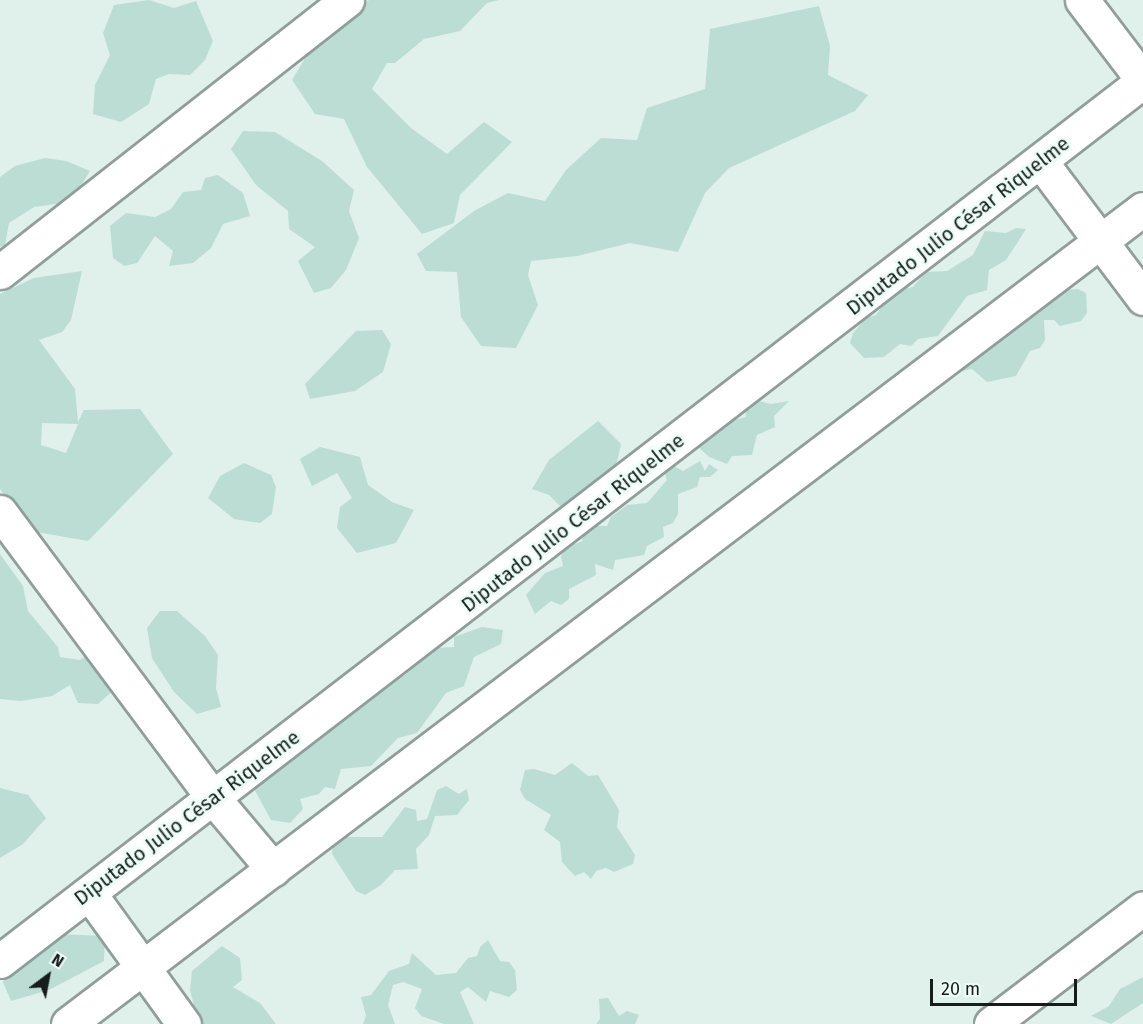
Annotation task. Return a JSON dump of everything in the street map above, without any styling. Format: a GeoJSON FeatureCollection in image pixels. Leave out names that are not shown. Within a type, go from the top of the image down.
{"type":"FeatureCollection","features":[{"type":"Feature","properties":{"kind":"street"},"geometry":{"type":"LineString","coordinates":[[0,272],[347,0]]}},
{"type":"Feature","properties":{"kind":"street"},"geometry":{"type":"LineString","coordinates":[[1082,0],[1143,81]]}},
{"type":"Feature","properties":{"kind":"street","name":"Diputado Julio César Riquelme"},"geometry":{"type":"LineString","coordinates":[[0,961],[214,799],[1143,81]]}},
{"type":"Feature","properties":{"kind":"street"},"geometry":{"type":"LineString","coordinates":[[1041,162],[1143,298]]}},
{"type":"Feature","properties":{"kind":"street"},"geometry":{"type":"LineString","coordinates":[[68,1024],[1143,209]]}},
{"type":"Feature","properties":{"kind":"street"},"geometry":{"type":"LineString","coordinates":[[0,512],[214,799],[273,869]]}},
{"type":"Feature","properties":{"kind":"street"},"geometry":{"type":"LineString","coordinates":[[88,893],[184,1024]]}},
{"type":"Feature","properties":{"kind":"street"},"geometry":{"type":"LineString","coordinates":[[991,1024],[1143,908]]}},
{"type":"Feature","properties":{"kind":"green space"},"geometry":{"type":"Polygon","coordinates":[[[149,0],[174,8],[196,1],[213,41],[205,60],[190,75],[169,74],[156,79],[149,104],[121,122],[93,114],[95,85],[110,55],[103,33],[114,5],[149,0]]]}},
{"type":"Feature","properties":{"kind":"green space"},"geometry":{"type":"Polygon","coordinates":[[[369,0],[499,0],[487,3],[460,31],[424,39],[395,63],[387,63],[372,89],[411,128],[447,154],[484,122],[512,142],[460,195],[454,223],[422,234],[367,167],[344,119],[315,114],[292,80],[316,40],[369,0]]]}},
{"type":"Feature","properties":{"kind":"green space"},"geometry":{"type":"Polygon","coordinates":[[[819,6],[830,46],[828,75],[868,95],[855,111],[729,168],[705,193],[678,252],[630,243],[577,256],[531,261],[528,275],[538,305],[516,348],[481,346],[461,317],[457,272],[426,271],[417,254],[474,211],[508,193],[545,201],[566,170],[601,138],[637,140],[647,108],[705,89],[710,29],[819,6]]]}},
{"type":"Feature","properties":{"kind":"green space"},"geometry":{"type":"Polygon","coordinates":[[[243,131],[275,132],[322,161],[354,190],[349,211],[359,238],[346,270],[331,288],[314,293],[298,261],[315,247],[289,229],[288,211],[256,185],[231,149],[243,131]]]}},
{"type":"Feature","properties":{"kind":"green space"},"geometry":{"type":"Polygon","coordinates":[[[45,158],[66,161],[90,171],[71,202],[34,207],[9,223],[5,245],[0,247],[0,177],[15,166],[45,158]]]}},
{"type":"Feature","properties":{"kind":"green space"},"geometry":{"type":"Polygon","coordinates":[[[218,175],[243,193],[250,216],[223,224],[211,248],[193,263],[169,266],[173,251],[155,236],[137,263],[124,266],[113,258],[110,226],[126,213],[155,217],[171,209],[183,192],[201,190],[205,178],[218,175]]]}},
{"type":"Feature","properties":{"kind":"green space"},"geometry":{"type":"Polygon","coordinates":[[[1016,228],[1026,229],[1006,260],[989,270],[987,290],[967,296],[938,336],[918,339],[911,346],[900,344],[884,357],[864,358],[850,343],[853,333],[866,318],[876,315],[893,291],[913,287],[926,272],[947,271],[973,255],[985,231],[1006,233],[1016,228]]]}},
{"type":"Feature","properties":{"kind":"green space"},"geometry":{"type":"Polygon","coordinates":[[[82,271],[71,320],[62,332],[39,340],[75,389],[78,422],[84,410],[140,409],[173,454],[88,541],[30,531],[0,489],[0,294],[34,278],[82,271]],[[42,423],[41,445],[66,453],[78,424],[42,423]]]}},
{"type":"Feature","properties":{"kind":"green space"},"geometry":{"type":"Polygon","coordinates":[[[1078,289],[1086,293],[1087,313],[1081,321],[1060,326],[1054,320],[1044,320],[1045,340],[1040,348],[1030,351],[1016,376],[987,382],[972,369],[962,371],[953,365],[1038,292],[1078,289]]]}},
{"type":"Feature","properties":{"kind":"green space"},"geometry":{"type":"Polygon","coordinates":[[[382,330],[391,344],[383,372],[355,391],[310,399],[305,384],[356,331],[382,330]]]}},
{"type":"Feature","properties":{"kind":"green space"},"geometry":{"type":"Polygon","coordinates":[[[751,399],[771,404],[789,401],[774,416],[775,427],[757,435],[752,455],[732,456],[727,464],[709,457],[694,443],[705,427],[746,417],[745,407],[751,399]]]}},
{"type":"Feature","properties":{"kind":"green space"},"geometry":{"type":"Polygon","coordinates":[[[598,421],[621,444],[617,462],[604,480],[561,507],[549,495],[532,489],[549,460],[598,421]]]}},
{"type":"Feature","properties":{"kind":"green space"},"geometry":{"type":"Polygon","coordinates":[[[320,447],[360,457],[368,485],[392,502],[414,510],[396,543],[357,553],[337,528],[340,507],[352,498],[337,473],[312,486],[300,459],[320,447]]]}},
{"type":"Feature","properties":{"kind":"green space"},"geometry":{"type":"Polygon","coordinates":[[[700,461],[705,471],[709,464],[718,470],[710,477],[700,477],[697,487],[678,494],[678,514],[673,523],[663,527],[664,537],[647,546],[644,555],[615,560],[613,570],[595,564],[596,575],[569,589],[569,599],[561,605],[551,601],[535,614],[526,595],[545,573],[563,566],[561,557],[564,548],[583,541],[579,532],[586,526],[607,526],[611,517],[627,505],[647,503],[667,480],[664,470],[674,466],[683,471],[700,461]]]}},
{"type":"Feature","properties":{"kind":"green space"},"geometry":{"type":"Polygon","coordinates":[[[244,463],[271,475],[276,487],[272,514],[260,523],[234,519],[208,498],[220,476],[244,463]]]}},
{"type":"Feature","properties":{"kind":"green space"},"geometry":{"type":"Polygon","coordinates":[[[0,554],[23,586],[28,611],[58,647],[60,657],[80,660],[91,652],[118,686],[98,704],[78,703],[70,685],[52,696],[21,701],[0,699],[0,554]]]}},
{"type":"Feature","properties":{"kind":"green space"},"geometry":{"type":"Polygon","coordinates":[[[160,611],[177,611],[205,636],[218,655],[216,688],[221,707],[197,714],[174,692],[152,658],[147,628],[160,611]]]}},
{"type":"Feature","properties":{"kind":"green space"},"geometry":{"type":"Polygon","coordinates":[[[482,627],[503,630],[501,644],[474,657],[464,686],[446,693],[417,733],[398,738],[371,766],[341,769],[335,789],[325,787],[319,794],[300,799],[303,809],[290,823],[271,820],[252,785],[264,770],[291,759],[289,750],[394,673],[404,676],[434,648],[454,647],[454,637],[482,627]]]}},
{"type":"Feature","properties":{"kind":"green space"},"geometry":{"type":"Polygon","coordinates":[[[572,763],[588,776],[598,775],[619,810],[617,827],[635,855],[633,864],[614,872],[606,868],[596,871],[591,879],[584,872],[575,876],[562,862],[560,842],[544,830],[551,815],[525,799],[520,790],[525,770],[534,769],[555,775],[572,763]]]}},
{"type":"Feature","properties":{"kind":"green space"},"geometry":{"type":"Polygon","coordinates":[[[446,786],[459,794],[467,789],[469,800],[457,815],[435,816],[429,835],[416,849],[418,869],[395,870],[381,885],[365,895],[356,891],[332,854],[333,844],[340,837],[382,837],[405,807],[416,810],[417,821],[427,819],[437,790],[446,786]]]}},
{"type":"Feature","properties":{"kind":"green space"},"geometry":{"type":"Polygon","coordinates":[[[0,788],[28,795],[46,818],[23,844],[0,858],[0,788]]]}},
{"type":"Feature","properties":{"kind":"green space"},"geometry":{"type":"Polygon","coordinates":[[[34,933],[105,936],[104,961],[49,990],[11,1001],[3,982],[9,961],[34,933]]]}},
{"type":"Feature","properties":{"kind":"green space"},"geometry":{"type":"Polygon","coordinates":[[[488,940],[500,961],[509,962],[515,970],[517,990],[509,997],[490,991],[486,1002],[468,987],[460,992],[474,1024],[444,1024],[421,1016],[415,1008],[422,989],[403,982],[393,985],[388,1005],[395,1024],[363,1024],[366,1016],[361,997],[371,995],[389,971],[409,964],[412,953],[436,975],[456,973],[468,958],[477,956],[480,947],[488,940]]]}},
{"type":"Feature","properties":{"kind":"green space"},"geometry":{"type":"Polygon","coordinates":[[[222,946],[240,958],[242,980],[233,987],[260,1003],[276,1024],[199,1024],[190,990],[192,971],[222,946]]]}},
{"type":"Feature","properties":{"kind":"green space"},"geometry":{"type":"Polygon","coordinates":[[[1143,977],[1143,1003],[1111,1024],[1091,1016],[1109,1006],[1120,989],[1143,977]]]}},
{"type":"Feature","properties":{"kind":"green space"},"geometry":{"type":"Polygon","coordinates":[[[608,998],[619,1016],[627,1011],[639,1015],[635,1024],[596,1024],[600,1019],[599,999],[608,998]]]}}]}
